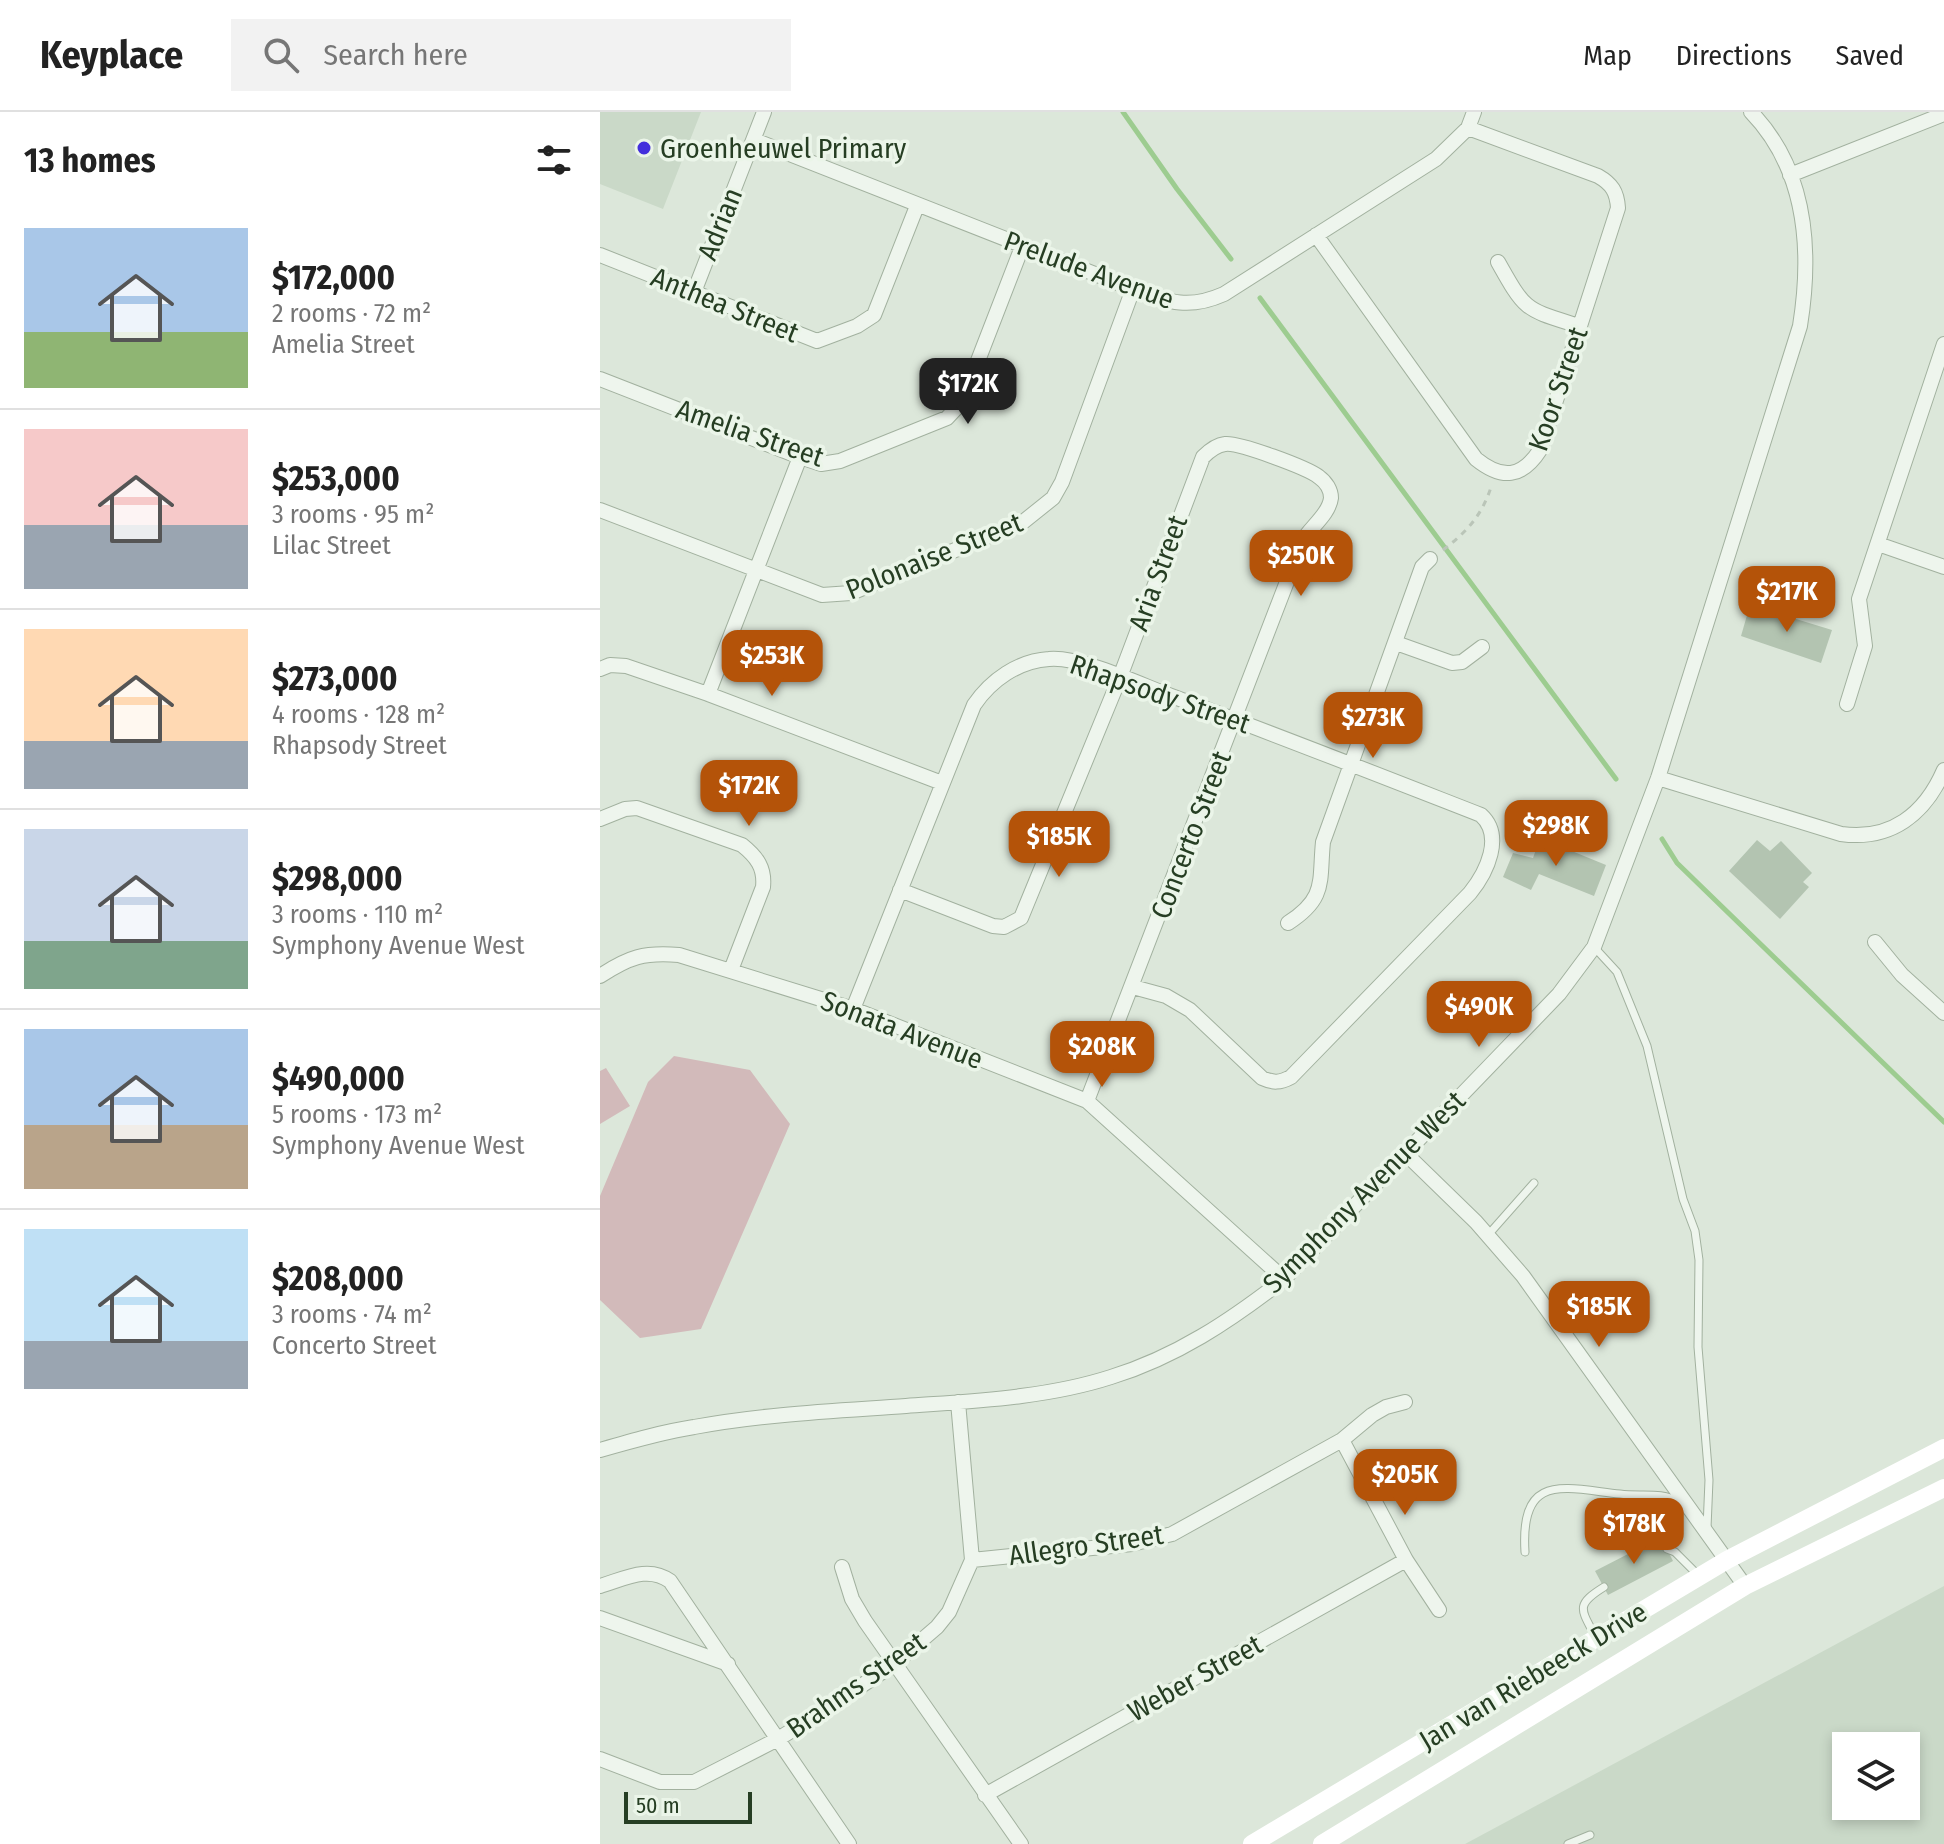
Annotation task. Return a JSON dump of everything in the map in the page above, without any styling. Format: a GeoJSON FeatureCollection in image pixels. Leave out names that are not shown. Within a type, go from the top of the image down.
{"type":"FeatureCollection","features":[{"type":"Feature","properties":{"kind":"main road","name":"Jan van Riebeeck Drive"},"geometry":{"type":"LineString","coordinates":[[1252,1844],[1699,1576],[1944,1448]]}},
{"type":"Feature","properties":{"kind":"main road","name":"Jan van Riebeeck Drive"},"geometry":{"type":"LineString","coordinates":[[1322,1844],[1745,1586],[1944,1488]]}},
{"type":"Feature","properties":{"kind":"street","name":"Adrian"},"geometry":{"type":"LineString","coordinates":[[694,292],[764,112]]}},
{"type":"Feature","properties":{"kind":"street","name":"Prelude Avenue"},"geometry":{"type":"LineString","coordinates":[[754,140],[1133,289],[1169,302],[1205,303],[1224,294],[1436,159],[1468,128],[1474,112]]}},
{"type":"Feature","properties":{"kind":"street","name":"Symphony Avenue West"},"geometry":{"type":"LineString","coordinates":[[600,1450],[659,1433],[759,1417],[958,1402],[1073,1387],[1144,1365],[1198,1340],[1239,1314],[1284,1279],[1559,994],[1594,947],[1658,778],[1800,326],[1807,250],[1800,207],[1781,155],[1751,112]]}},
{"type":"Feature","properties":{"kind":"street"},"geometry":{"type":"LineString","coordinates":[[1790,175],[1944,114]]}},
{"type":"Feature","properties":{"kind":"street","name":"Koor Street"},"geometry":{"type":"LineString","coordinates":[[1316,235],[1476,459],[1501,474],[1516,473],[1531,465],[1540,450],[1618,208],[1615,190],[1598,176],[1468,128]]}},
{"type":"Feature","properties":{"kind":"street","name":"Anthea Street"},"geometry":{"type":"LineString","coordinates":[[600,255],[817,341],[857,326],[874,315],[917,206]]}},
{"type":"Feature","properties":{"kind":"street","name":"Amelia Street"},"geometry":{"type":"LineString","coordinates":[[600,379],[800,457],[821,464],[840,461],[947,418],[956,411],[1022,247]]}},
{"type":"Feature","properties":{"kind":"street"},"geometry":{"type":"LineString","coordinates":[[1498,262],[1526,307],[1579,326]]}},
{"type":"Feature","properties":{"kind":"street","name":"Polonaise Street"},"geometry":{"type":"LineString","coordinates":[[600,510],[822,595],[851,593],[1023,522],[1053,498],[1062,482],[1133,289]]}},
{"type":"Feature","properties":{"kind":"street"},"geometry":{"type":"LineString","coordinates":[[1847,704],[1865,646],[1859,599],[1944,344]]}},
{"type":"Feature","properties":{"kind":"street","name":"Aria Street"},"geometry":{"type":"LineString","coordinates":[[900,890],[993,926],[1004,927],[1021,918],[1120,677],[1203,457],[1211,449],[1224,444],[1238,445],[1312,472],[1327,484]]}},
{"type":"Feature","properties":{"kind":"street"},"geometry":{"type":"LineString","coordinates":[[708,694],[800,457]]}},
{"type":"Feature","properties":{"kind":"street","name":"Concerto Street"},"geometry":{"type":"LineString","coordinates":[[1087,1101],[1303,540],[1327,510],[1331,500],[1327,484]]}},
{"type":"Feature","properties":{"kind":"street"},"geometry":{"type":"LineString","coordinates":[[1878,544],[1944,567]]}},
{"type":"Feature","properties":{"kind":"street"},"geometry":{"type":"LineString","coordinates":[[1288,923],[1308,907],[1322,881],[1323,842],[1422,567],[1430,559]]}},
{"type":"Feature","properties":{"kind":"street"},"geometry":{"type":"LineString","coordinates":[[1396,643],[1452,663],[1462,662],[1482,647]]}},
{"type":"Feature","properties":{"kind":"street","name":"Rhapsody Street"},"geometry":{"type":"LineString","coordinates":[[853,1009],[974,705],[993,681],[1011,671],[1050,658],[1071,660],[1235,720],[1481,815],[1490,823],[1493,842],[1478,883],[1291,1077],[1282,1082],[1271,1082],[1253,1072],[1178,1002],[1133,987]]}},
{"type":"Feature","properties":{"kind":"street"},"geometry":{"type":"LineString","coordinates":[[600,669],[610,665],[626,666],[942,783]]}},
{"type":"Feature","properties":{"kind":"street"},"geometry":{"type":"LineString","coordinates":[[1658,778],[1841,834],[1862,837],[1904,821],[1922,807],[1935,790],[1944,770]]}},
{"type":"Feature","properties":{"kind":"street"},"geometry":{"type":"LineString","coordinates":[[600,819],[625,809],[651,810],[742,845],[753,854],[764,875],[763,887],[731,970]]}},
{"type":"Feature","properties":{"kind":"street"},"geometry":{"type":"LineString","coordinates":[[1875,942],[1902,975],[1944,1013]]}},
{"type":"Feature","properties":{"kind":"street","name":"Sonata Avenue"},"geometry":{"type":"LineString","coordinates":[[600,976],[624,960],[652,952],[679,955],[853,1009],[1087,1101],[1284,1279]]}},
{"type":"Feature","properties":{"kind":"street"},"geometry":{"type":"LineString","coordinates":[[1405,1153],[1488,1235],[1523,1276],[1745,1586]]}},
{"type":"Feature","properties":{"kind":"street","name":"Brahms Street"},"geometry":{"type":"LineString","coordinates":[[600,1759],[660,1782],[694,1782],[778,1739],[894,1664],[937,1627],[949,1612],[972,1560],[958,1402]]}},
{"type":"Feature","properties":{"kind":"street","name":"Allegro Street"},"geometry":{"type":"LineString","coordinates":[[972,1560],[1153,1541],[1172,1534],[1342,1440],[1386,1407],[1405,1402]]}},
{"type":"Feature","properties":{"kind":"street"},"geometry":{"type":"LineString","coordinates":[[1342,1440],[1406,1560],[1439,1610]]}},
{"type":"Feature","properties":{"kind":"street","name":"Weber Street"},"geometry":{"type":"LineString","coordinates":[[985,1795],[1406,1560]]}},
{"type":"Feature","properties":{"kind":"street"},"geometry":{"type":"LineString","coordinates":[[842,1567],[852,1599],[894,1664],[1021,1844]]}},
{"type":"Feature","properties":{"kind":"street"},"geometry":{"type":"LineString","coordinates":[[600,1586],[648,1572],[660,1574],[680,1593],[849,1844]]}},
{"type":"Feature","properties":{"kind":"street"},"geometry":{"type":"LineString","coordinates":[[600,1618],[728,1664]]}},
{"type":"Feature","properties":{"kind":"lane"},"geometry":{"type":"LineString","coordinates":[[1594,947],[1617,972],[1647,1046],[1683,1199],[1695,1231],[1699,1260],[1698,1347],[1709,1480],[1707,1531]]}},
{"type":"Feature","properties":{"kind":"lane"},"geometry":{"type":"LineString","coordinates":[[1488,1235],[1534,1183]]}},
{"type":"Feature","properties":{"kind":"lane"},"geometry":{"type":"LineString","coordinates":[[1525,1552],[1528,1511],[1541,1494],[1554,1489],[1579,1488],[1621,1495],[1657,1494],[1671,1497],[1689,1507]]}},
{"type":"Feature","properties":{"kind":"lane"},"geometry":{"type":"LineString","coordinates":[[1667,1549],[1679,1555],[1699,1576]]}},
{"type":"Feature","properties":{"kind":"lane"},"geometry":{"type":"LineString","coordinates":[[1596,1638],[1583,1605],[1604,1587]]}},
{"type":"Feature","properties":{"kind":"lane"},"geometry":{"type":"LineString","coordinates":[[1568,1844],[1590,1835]]}},
{"type":"Feature","properties":{"kind":"path"},"geometry":{"type":"LineString","coordinates":[[1430,559],[1461,536],[1482,512],[1493,471]]}},
{"type":"Feature","properties":{"kind":"shaded area","name":"Groenheuwel Primary"},"geometry":{"type":"Polygon","coordinates":[[[600,112],[701,112],[663,209],[600,184],[600,112]]]}},
{"type":"Feature","properties":{"kind":"shaded area"},"geometry":{"type":"Polygon","coordinates":[[[674,1056],[750,1070],[790,1124],[701,1329],[640,1338],[600,1300],[600,1196],[648,1082],[674,1056]]]}},
{"type":"Feature","properties":{"kind":"shaded area"},"geometry":{"type":"Polygon","coordinates":[[[606,1068],[630,1106],[600,1124],[600,1071],[606,1068]]]}},
{"type":"Feature","properties":{"kind":"shaded area"},"geometry":{"type":"Polygon","coordinates":[[[1944,1586],[1944,1844],[1465,1844],[1944,1586]]]}},
{"type":"Feature","properties":{"kind":"building"},"geometry":{"type":"Polygon","coordinates":[[[1750,605],[1832,630],[1821,663],[1741,636],[1750,605]]]}},
{"type":"Feature","properties":{"kind":"building"},"geometry":{"type":"Polygon","coordinates":[[[1540,838],[1606,865],[1594,896],[1539,874],[1531,890],[1503,877],[1513,853],[1533,858],[1540,838]]]}},
{"type":"Feature","properties":{"kind":"building"},"geometry":{"type":"Polygon","coordinates":[[[1757,840],[1770,851],[1781,841],[1812,873],[1803,882],[1809,887],[1780,919],[1729,871],[1757,840]]]}},
{"type":"Feature","properties":{"kind":"building"},"geometry":{"type":"Polygon","coordinates":[[[1661,1537],[1673,1561],[1608,1595],[1595,1571],[1661,1537]]]}},
{"type":"Feature","properties":{"kind":"waterway"},"geometry":{"type":"LineString","coordinates":[[1123,112],[1231,259]]}},
{"type":"Feature","properties":{"kind":"waterway"},"geometry":{"type":"LineString","coordinates":[[1260,298],[1616,779]]}},
{"type":"Feature","properties":{"kind":"waterway"},"geometry":{"type":"LineString","coordinates":[[1662,839],[1677,863],[1944,1122]]}},
{"type":"Feature","properties":{"kind":"place","name":"Groenheuwel Primary"},"geometry":{"type":"Point","coordinates":[644,148]}}]}
